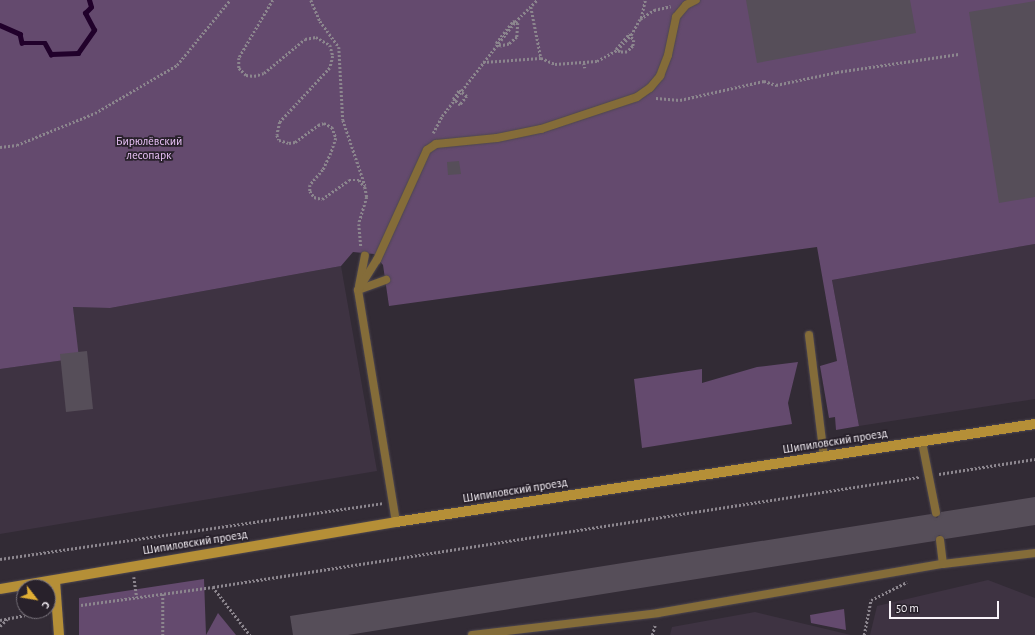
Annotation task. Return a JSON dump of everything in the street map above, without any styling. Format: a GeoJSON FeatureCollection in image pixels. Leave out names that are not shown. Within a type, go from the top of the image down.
{"type":"FeatureCollection","features":[{"type":"Feature","properties":{"kind":"main road","name":"Шипиловский проезд"},"geometry":{"type":"LineString","coordinates":[[56,581],[396,522],[824,458],[1035,424]]}},
{"type":"Feature","properties":{"kind":"main road","name":"Шипиловский проезд"},"geometry":{"type":"LineString","coordinates":[[0,589],[16,587]]}},
{"type":"Feature","properties":{"kind":"main road"},"geometry":{"type":"LineString","coordinates":[[56,599],[58,635]]}},
{"type":"Feature","properties":{"kind":"lane"},"geometry":{"type":"LineString","coordinates":[[358,290],[377,260],[427,150],[436,144],[497,138],[541,129],[637,97],[650,88],[660,76],[668,55],[676,17],[684,8],[696,0]]}},
{"type":"Feature","properties":{"kind":"lane"},"geometry":{"type":"LineString","coordinates":[[365,256],[358,290],[396,522]]}},
{"type":"Feature","properties":{"kind":"lane"},"geometry":{"type":"LineString","coordinates":[[358,290],[386,280]]}},
{"type":"Feature","properties":{"kind":"lane"},"geometry":{"type":"LineString","coordinates":[[809,335],[824,458]]}},
{"type":"Feature","properties":{"kind":"lane"},"geometry":{"type":"LineString","coordinates":[[922,442],[936,513]]}},
{"type":"Feature","properties":{"kind":"lane"},"geometry":{"type":"LineString","coordinates":[[940,540],[943,564]]}},
{"type":"Feature","properties":{"kind":"lane"},"geometry":{"type":"LineString","coordinates":[[472,635],[658,613],[943,564],[1035,553]]}},
{"type":"Feature","properties":{"kind":"path"},"geometry":{"type":"LineString","coordinates":[[0,147],[17,145],[95,113],[176,65],[230,0]]}},
{"type":"Feature","properties":{"kind":"path"},"geometry":{"type":"LineString","coordinates":[[273,0],[239,58],[239,68],[246,75],[254,76],[264,73],[305,39],[316,37],[330,44],[333,56],[330,68],[280,122],[277,136],[279,140],[289,143],[295,142],[318,125],[324,123],[332,127],[336,138],[333,148],[323,170],[310,185],[310,191],[314,197],[322,199],[349,180],[359,180],[365,187]]}},
{"type":"Feature","properties":{"kind":"path"},"geometry":{"type":"LineString","coordinates":[[311,0],[320,21],[339,47],[343,120],[367,197],[359,224],[361,248],[365,256]]}},
{"type":"Feature","properties":{"kind":"path"},"geometry":{"type":"LineString","coordinates":[[427,150],[432,134],[455,100],[515,22],[537,0]]}},
{"type":"Feature","properties":{"kind":"path"},"geometry":{"type":"LineString","coordinates":[[484,62],[541,58],[555,64],[584,63],[607,57],[617,50],[629,34],[631,35],[640,19],[645,0]]}},
{"type":"Feature","properties":{"kind":"path"},"geometry":{"type":"LineString","coordinates":[[640,19],[654,10],[679,4],[684,8]]}},
{"type":"Feature","properties":{"kind":"path"},"geometry":{"type":"LineString","coordinates":[[531,6],[541,58]]}},
{"type":"Feature","properties":{"kind":"path"},"geometry":{"type":"LineString","coordinates":[[498,44],[506,46],[514,41],[519,28],[515,22]]}},
{"type":"Feature","properties":{"kind":"path"},"geometry":{"type":"LineString","coordinates":[[617,50],[625,53],[632,48],[635,42],[631,35]]}},
{"type":"Feature","properties":{"kind":"path"},"geometry":{"type":"LineString","coordinates":[[637,97],[680,100],[764,81],[776,85],[837,72],[959,54]]}},
{"type":"Feature","properties":{"kind":"path"},"geometry":{"type":"LineString","coordinates":[[584,63],[585,68]]}},
{"type":"Feature","properties":{"kind":"path"},"geometry":{"type":"LineString","coordinates":[[455,100],[460,105],[467,96],[461,92]]}},
{"type":"Feature","properties":{"kind":"path"},"geometry":{"type":"LineString","coordinates":[[81,605],[213,587],[1035,459]]}},
{"type":"Feature","properties":{"kind":"path"},"geometry":{"type":"LineString","coordinates":[[0,559],[393,502]]}},
{"type":"Feature","properties":{"kind":"path"},"geometry":{"type":"LineString","coordinates":[[134,576],[137,598]]}},
{"type":"Feature","properties":{"kind":"path"},"geometry":{"type":"LineString","coordinates":[[864,635],[871,600],[910,581]]}},
{"type":"Feature","properties":{"kind":"path"},"geometry":{"type":"LineString","coordinates":[[213,587],[250,635]]}},
{"type":"Feature","properties":{"kind":"path"},"geometry":{"type":"LineString","coordinates":[[163,594],[163,635]]}},
{"type":"Feature","properties":{"kind":"path"},"geometry":{"type":"LineString","coordinates":[[0,620],[16,617]]}},
{"type":"Feature","properties":{"kind":"path"},"geometry":{"type":"LineString","coordinates":[[0,626],[7,619]]}},
{"type":"Feature","properties":{"kind":"shaded area"},"geometry":{"type":"Polygon","coordinates":[[[1035,244],[1035,399],[859,426],[832,280],[1035,244]]]}},
{"type":"Feature","properties":{"kind":"shaded area"},"geometry":{"type":"Polygon","coordinates":[[[341,266],[377,471],[0,534],[0,369],[78,358],[73,307],[110,308],[341,266]]]}},
{"type":"Feature","properties":{"kind":"shaded area"},"geometry":{"type":"Polygon","coordinates":[[[988,580],[1035,598],[1035,635],[870,635],[877,606],[988,580]]]}},
{"type":"Feature","properties":{"kind":"shaded area"},"geometry":{"type":"Polygon","coordinates":[[[755,612],[851,635],[670,635],[672,627],[755,612]]]}},
{"type":"Feature","properties":{"kind":"green space","name":"Бирюлёвский лесопарк"},"geometry":{"type":"Polygon","coordinates":[[[0,0],[1035,0],[1035,244],[832,280],[859,426],[836,430],[835,417],[829,418],[820,366],[837,361],[817,247],[389,306],[383,265],[374,254],[353,252],[341,266],[110,308],[73,307],[79,358],[0,369],[0,0]]]}},
{"type":"Feature","properties":{"kind":"green space"},"geometry":{"type":"Polygon","coordinates":[[[798,362],[788,403],[792,424],[642,448],[634,379],[702,369],[702,383],[757,367],[798,362]]]}},
{"type":"Feature","properties":{"kind":"green space"},"geometry":{"type":"Polygon","coordinates":[[[204,579],[206,635],[79,635],[79,598],[204,579]]]}},
{"type":"Feature","properties":{"kind":"green space"},"geometry":{"type":"Polygon","coordinates":[[[844,609],[846,630],[811,623],[810,615],[844,609]]]}},
{"type":"Feature","properties":{"kind":"green space"},"geometry":{"type":"Polygon","coordinates":[[[218,613],[236,635],[206,635],[218,613]]]}},
{"type":"Feature","properties":{"kind":"building"},"geometry":{"type":"Polygon","coordinates":[[[746,0],[910,0],[916,33],[757,63],[746,0]]]}},
{"type":"Feature","properties":{"kind":"building"},"geometry":{"type":"Polygon","coordinates":[[[1035,1],[1035,197],[999,203],[969,12],[1035,1]]]}},
{"type":"Feature","properties":{"kind":"building"},"geometry":{"type":"Polygon","coordinates":[[[459,161],[461,174],[448,175],[447,162],[459,161]]]}},
{"type":"Feature","properties":{"kind":"building"},"geometry":{"type":"Polygon","coordinates":[[[87,351],[93,409],[66,412],[60,354],[87,351]]]}},
{"type":"Feature","properties":{"kind":"building"},"geometry":{"type":"Polygon","coordinates":[[[1035,497],[1035,525],[945,539],[939,535],[935,541],[348,635],[293,635],[290,616],[931,514],[937,518],[941,512],[1035,497]]]}},
{"type":"Feature","properties":{"kind":"waterway"},"geometry":{"type":"LineString","coordinates":[[0,25],[20,34],[22,43],[45,43],[51,54],[78,53],[94,30],[85,13],[91,7],[89,0]]}}]}
